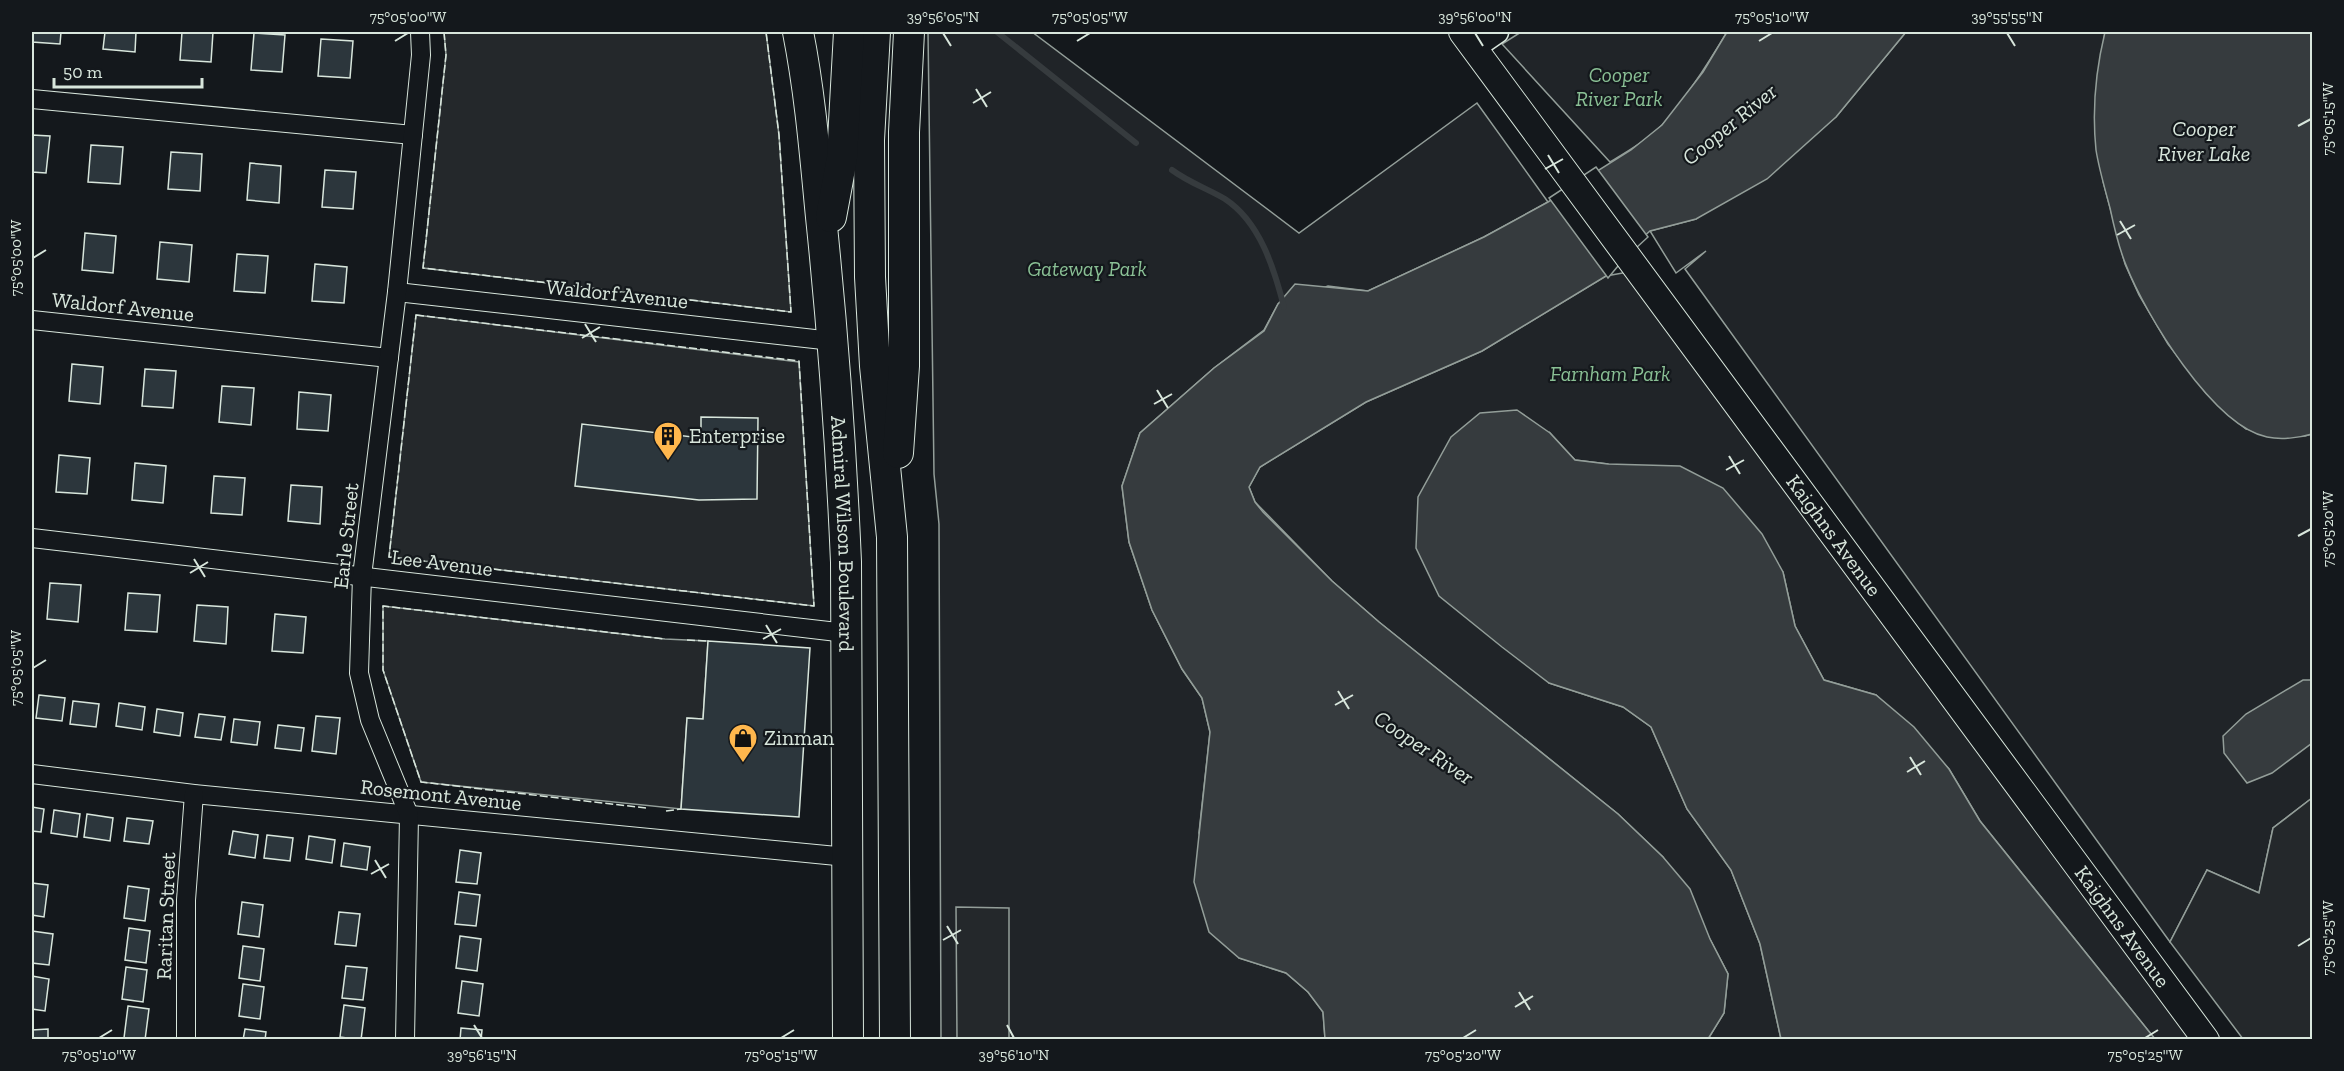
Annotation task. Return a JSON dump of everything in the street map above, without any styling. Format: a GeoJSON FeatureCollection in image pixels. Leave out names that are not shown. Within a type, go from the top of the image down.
{"type":"FeatureCollection","features":[{"type":"Feature","properties":{"kind":"highway","name":"Admiral Wilson Boulevard"},"geometry":{"type":"LineString","coordinates":[[798,32],[809,96],[825,253],[843,489],[848,1040]]}},
{"type":"Feature","properties":{"kind":"highway"},"geometry":{"type":"LineString","coordinates":[[825,253],[842,158],[849,32]]}},
{"type":"Feature","properties":{"kind":"highway","name":"Admiral Wilson Boulevard"},"geometry":{"type":"LineString","coordinates":[[875,32],[869,140],[870,277],[874,366],[892,537],[895,1040]]}},
{"type":"Feature","properties":{"kind":"highway"},"geometry":{"type":"LineString","coordinates":[[892,537],[904,366],[904,132],[909,32]]}},
{"type":"Feature","properties":{"kind":"main road","name":"Kaighns Avenue"},"geometry":{"type":"LineString","coordinates":[[1468,40],[2206,1040]]}},
{"type":"Feature","properties":{"kind":"street","name":"Earle Street"},"geometry":{"type":"LineString","coordinates":[[405,1039],[409,815],[370,720],[358,673],[363,576],[397,292],[421,55],[420,32]]}},
{"type":"Feature","properties":{"kind":"street"},"geometry":{"type":"LineString","coordinates":[[1468,40],[1497,32]]}},
{"type":"Feature","properties":{"kind":"street"},"geometry":{"type":"LineString","coordinates":[[32,99],[413,135]]}},
{"type":"Feature","properties":{"kind":"street","name":"Waldorf Avenue"},"geometry":{"type":"LineString","coordinates":[[397,292],[832,341]]}},
{"type":"Feature","properties":{"kind":"street","name":"Waldorf Avenue"},"geometry":{"type":"LineString","coordinates":[[32,320],[389,358]]}},
{"type":"Feature","properties":{"kind":"street","name":"Lee Avenue"},"geometry":{"type":"LineString","coordinates":[[32,538],[846,633]]}},
{"type":"Feature","properties":{"kind":"street","name":"Rosemont Avenue"},"geometry":{"type":"LineString","coordinates":[[32,774],[194,794],[847,858]]}},
{"type":"Feature","properties":{"kind":"street","name":"Raritan Street"},"geometry":{"type":"LineString","coordinates":[[186,1040],[186,900],[194,794]]}},
{"type":"Feature","properties":{"kind":"green space","name":"Gateway Park"},"geometry":{"type":"Polygon","coordinates":[[[928,32],[1032,32],[1299,233],[1477,103],[1548,202],[1484,237],[1368,291],[1328,286],[1278,304],[1264,330],[1214,368],[1140,433],[1122,486],[1129,542],[1152,610],[1182,669],[1202,698],[1210,732],[1199,833],[1239,958],[1286,973],[1308,992],[1323,1012],[1325,1039],[941,1039],[939,524],[934,474],[928,32]]]}},
{"type":"Feature","properties":{"kind":"green space","name":"Cooper River Park"},"geometry":{"type":"Polygon","coordinates":[[[1521,32],[1727,32],[1697,80],[1663,124],[1645,140],[1610,162],[1502,44],[1521,32]]]}},
{"type":"Feature","properties":{"kind":"green space"},"geometry":{"type":"Polygon","coordinates":[[[1906,32],[2105,32],[2095,108],[2103,181],[2125,264],[2139,295],[2168,344],[2206,393],[2226,413],[2246,429],[2305,436],[2312,434],[2312,798],[2273,828],[2259,893],[2207,870],[2170,942],[1685,269],[1706,251],[1676,273],[1650,231],[1696,219],[1836,117],[1906,32]]]}},
{"type":"Feature","properties":{"kind":"green space","name":"Farnham Park"},"geometry":{"type":"Polygon","coordinates":[[[1639,270],[2206,1039],[2155,1039],[1980,821],[1949,769],[1876,695],[1824,680],[1795,626],[1783,572],[1608,464],[1575,460],[1550,433],[1549,683],[1623,707],[1651,727],[1687,809],[1731,870],[1760,944],[1781,1039],[1708,1039],[1724,1013],[1728,974],[1663,857],[1618,814],[1379,622],[1332,581],[1255,502],[1249,487],[1260,467],[1366,402],[1482,351],[1606,276],[1639,270]]]}},
{"type":"Feature","properties":{"kind":"shaded area"},"geometry":{"type":"Polygon","coordinates":[[[444,32],[766,32],[779,135],[791,312],[423,268],[446,55],[444,32]]]}},
{"type":"Feature","properties":{"kind":"shaded area"},"geometry":{"type":"Polygon","coordinates":[[[416,315],[799,362],[814,606],[389,557],[416,315]]]}},
{"type":"Feature","properties":{"kind":"shaded area"},"geometry":{"type":"Polygon","coordinates":[[[383,606],[665,639],[708,641],[703,719],[687,718],[681,809],[421,782],[383,670],[383,606]]]}},
{"type":"Feature","properties":{"kind":"shaded area"},"geometry":{"type":"Polygon","coordinates":[[[2312,798],[2312,1039],[2243,1039],[2170,942],[2207,870],[2259,893],[2273,828],[2312,798]]]}},
{"type":"Feature","properties":{"kind":"shaded area"},"geometry":{"type":"Polygon","coordinates":[[[956,907],[1009,908],[1009,1039],[957,1039],[956,907]]]}},
{"type":"Feature","properties":{"kind":"water","name":"Cooper River"},"geometry":{"type":"Polygon","coordinates":[[[1727,32],[1906,32],[1836,117],[1767,179],[1696,219],[1650,231],[1620,258],[1606,276],[1482,351],[1366,402],[1260,467],[1249,487],[1255,502],[1263,512],[1332,581],[1379,622],[1618,814],[1663,857],[1690,889],[1710,939],[1728,974],[1724,1013],[1708,1039],[1325,1039],[1323,1012],[1308,992],[1286,973],[1239,958],[1209,932],[1194,882],[1210,732],[1202,698],[1182,669],[1152,610],[1129,542],[1122,486],[1140,433],[1214,368],[1264,331],[1278,304],[1295,284],[1368,291],[1484,237],[1548,202],[1631,150],[1662,125],[1703,72],[1727,32]]]}},
{"type":"Feature","properties":{"kind":"water","name":"Cooper River Lake"},"geometry":{"type":"Polygon","coordinates":[[[2105,32],[2312,32],[2312,434],[2290,438],[2267,437],[2246,428],[2225,412],[2183,365],[2148,311],[2135,286],[2118,244],[2096,150],[2094,120],[2096,90],[2105,32]]]}},
{"type":"Feature","properties":{"kind":"water"},"geometry":{"type":"Polygon","coordinates":[[[1517,410],[1550,433],[1575,460],[1608,464],[1680,466],[1723,488],[1762,534],[1783,572],[1795,626],[1824,680],[1876,695],[1914,727],[1949,769],[1980,821],[2155,1039],[1781,1039],[1760,944],[1731,870],[1687,809],[1651,727],[1623,707],[1549,683],[1439,596],[1416,548],[1418,497],[1451,437],[1480,413],[1517,410]]]}},
{"type":"Feature","properties":{"kind":"water"},"geometry":{"type":"Polygon","coordinates":[[[2303,680],[2312,680],[2312,743],[2272,773],[2247,783],[2224,753],[2223,736],[2246,714],[2303,680]]]}},
{"type":"Feature","properties":{"kind":"pier"},"geometry":{"type":"Polygon","coordinates":[[[1596,167],[1648,237],[1623,260],[1608,278],[1549,198],[1596,167]]]}},
{"type":"Feature","properties":{"kind":"building"},"geometry":{"type":"Polygon","coordinates":[[[32,32],[61,32],[60,44],[32,42],[32,32]]]}},
{"type":"Feature","properties":{"kind":"building"},"geometry":{"type":"Polygon","coordinates":[[[105,32],[136,32],[135,52],[103,49],[105,32]]]}},
{"type":"Feature","properties":{"kind":"building"},"geometry":{"type":"Polygon","coordinates":[[[182,32],[213,32],[211,62],[180,60],[182,32]]]}},
{"type":"Feature","properties":{"kind":"building"},"geometry":{"type":"Polygon","coordinates":[[[254,33],[285,35],[282,72],[251,70],[254,33]]]}},
{"type":"Feature","properties":{"kind":"building"},"geometry":{"type":"Polygon","coordinates":[[[321,39],[353,41],[350,78],[318,76],[321,39]]]}},
{"type":"Feature","properties":{"kind":"building"},"geometry":{"type":"Polygon","coordinates":[[[32,135],[50,136],[46,173],[32,172],[32,135]]]}},
{"type":"Feature","properties":{"kind":"building"},"geometry":{"type":"Polygon","coordinates":[[[91,145],[123,147],[120,184],[88,182],[91,145]]]}},
{"type":"Feature","properties":{"kind":"building"},"geometry":{"type":"Polygon","coordinates":[[[171,152],[202,154],[200,191],[168,189],[171,152]]]}},
{"type":"Feature","properties":{"kind":"building"},"geometry":{"type":"Polygon","coordinates":[[[250,163],[281,166],[279,203],[247,200],[250,163]]]}},
{"type":"Feature","properties":{"kind":"building"},"geometry":{"type":"Polygon","coordinates":[[[325,170],[356,172],[353,209],[322,207],[325,170]]]}},
{"type":"Feature","properties":{"kind":"building"},"geometry":{"type":"Polygon","coordinates":[[[85,233],[116,236],[113,273],[82,270],[85,233]]]}},
{"type":"Feature","properties":{"kind":"building"},"geometry":{"type":"Polygon","coordinates":[[[160,242],[192,245],[189,282],[157,279],[160,242]]]}},
{"type":"Feature","properties":{"kind":"building"},"geometry":{"type":"Polygon","coordinates":[[[237,254],[268,256],[265,293],[234,291],[237,254]]]}},
{"type":"Feature","properties":{"kind":"building"},"geometry":{"type":"Polygon","coordinates":[[[315,264],[347,267],[344,303],[312,301],[315,264]]]}},
{"type":"Feature","properties":{"kind":"building"},"geometry":{"type":"Polygon","coordinates":[[[72,364],[103,367],[100,404],[69,401],[72,364]]]}},
{"type":"Feature","properties":{"kind":"building"},"geometry":{"type":"Polygon","coordinates":[[[145,369],[176,371],[173,408],[142,406],[145,369]]]}},
{"type":"Feature","properties":{"kind":"building"},"geometry":{"type":"Polygon","coordinates":[[[222,386],[254,388],[251,425],[219,422],[222,386]]]}},
{"type":"Feature","properties":{"kind":"building"},"geometry":{"type":"Polygon","coordinates":[[[299,392],[331,395],[328,431],[297,429],[299,392]]]}},
{"type":"Feature","properties":{"kind":"building","name":"Enterprise"},"geometry":{"type":"Polygon","coordinates":[[[701,417],[758,418],[757,499],[699,500],[575,486],[582,424],[701,438],[701,417]]]}},
{"type":"Feature","properties":{"kind":"building"},"geometry":{"type":"Polygon","coordinates":[[[59,455],[90,458],[87,494],[56,492],[59,455]]]}},
{"type":"Feature","properties":{"kind":"building"},"geometry":{"type":"Polygon","coordinates":[[[135,463],[166,466],[163,503],[132,500],[135,463]]]}},
{"type":"Feature","properties":{"kind":"building"},"geometry":{"type":"Polygon","coordinates":[[[214,476],[245,478],[242,515],[211,513],[214,476]]]}},
{"type":"Feature","properties":{"kind":"building"},"geometry":{"type":"Polygon","coordinates":[[[291,485],[322,487],[320,524],[288,521],[291,485]]]}},
{"type":"Feature","properties":{"kind":"building"},"geometry":{"type":"Polygon","coordinates":[[[50,583],[81,585],[78,622],[47,619],[50,583]]]}},
{"type":"Feature","properties":{"kind":"building"},"geometry":{"type":"Polygon","coordinates":[[[128,593],[160,595],[157,632],[125,630],[128,593]]]}},
{"type":"Feature","properties":{"kind":"building"},"geometry":{"type":"Polygon","coordinates":[[[197,605],[228,607],[226,644],[194,641],[197,605]]]}},
{"type":"Feature","properties":{"kind":"building"},"geometry":{"type":"Polygon","coordinates":[[[275,614],[306,617],[303,653],[272,651],[275,614]]]}},
{"type":"Feature","properties":{"kind":"building","name":"Zinman"},"geometry":{"type":"Polygon","coordinates":[[[708,641],[810,648],[799,817],[681,809],[687,718],[703,719],[708,641]]]}},
{"type":"Feature","properties":{"kind":"building"},"geometry":{"type":"Polygon","coordinates":[[[39,695],[65,698],[62,721],[36,718],[39,695]]]}},
{"type":"Feature","properties":{"kind":"building"},"geometry":{"type":"Polygon","coordinates":[[[73,701],[99,704],[96,727],[70,724],[73,701]]]}},
{"type":"Feature","properties":{"kind":"building"},"geometry":{"type":"Polygon","coordinates":[[[119,703],[145,707],[142,730],[116,726],[119,703]]]}},
{"type":"Feature","properties":{"kind":"building"},"geometry":{"type":"Polygon","coordinates":[[[157,709],[183,713],[180,736],[154,732],[157,709]]]}},
{"type":"Feature","properties":{"kind":"building"},"geometry":{"type":"Polygon","coordinates":[[[199,714],[225,717],[221,740],[195,737],[199,714]]]}},
{"type":"Feature","properties":{"kind":"building"},"geometry":{"type":"Polygon","coordinates":[[[316,716],[340,718],[336,754],[312,751],[316,716]]]}},
{"type":"Feature","properties":{"kind":"building"},"geometry":{"type":"Polygon","coordinates":[[[234,719],[260,722],[257,745],[231,742],[234,719]]]}},
{"type":"Feature","properties":{"kind":"building"},"geometry":{"type":"Polygon","coordinates":[[[278,725],[304,728],[301,751],[275,748],[278,725]]]}},
{"type":"Feature","properties":{"kind":"building"},"geometry":{"type":"Polygon","coordinates":[[[32,807],[44,809],[41,832],[32,831],[32,807]]]}},
{"type":"Feature","properties":{"kind":"building"},"geometry":{"type":"Polygon","coordinates":[[[54,810],[80,814],[77,837],[51,833],[54,810]]]}},
{"type":"Feature","properties":{"kind":"building"},"geometry":{"type":"Polygon","coordinates":[[[87,814],[113,818],[110,841],[84,837],[87,814]]]}},
{"type":"Feature","properties":{"kind":"building"},"geometry":{"type":"Polygon","coordinates":[[[127,818],[153,821],[149,844],[124,841],[127,818]]]}},
{"type":"Feature","properties":{"kind":"building"},"geometry":{"type":"Polygon","coordinates":[[[233,831],[258,835],[255,858],[229,854],[233,831]]]}},
{"type":"Feature","properties":{"kind":"building"},"geometry":{"type":"Polygon","coordinates":[[[267,835],[293,838],[290,861],[264,858],[267,835]]]}},
{"type":"Feature","properties":{"kind":"building"},"geometry":{"type":"Polygon","coordinates":[[[309,836],[335,840],[332,863],[306,859],[309,836]]]}},
{"type":"Feature","properties":{"kind":"building"},"geometry":{"type":"Polygon","coordinates":[[[344,843],[370,847],[367,870],[341,866],[344,843]]]}},
{"type":"Feature","properties":{"kind":"building"},"geometry":{"type":"Polygon","coordinates":[[[460,850],[481,853],[477,884],[456,882],[460,850]]]}},
{"type":"Feature","properties":{"kind":"building"},"geometry":{"type":"Polygon","coordinates":[[[32,883],[48,885],[44,917],[32,915],[32,883]]]}},
{"type":"Feature","properties":{"kind":"building"},"geometry":{"type":"Polygon","coordinates":[[[128,886],[149,889],[145,921],[124,918],[128,886]]]}},
{"type":"Feature","properties":{"kind":"building"},"geometry":{"type":"Polygon","coordinates":[[[459,892],[480,895],[476,926],[455,924],[459,892]]]}},
{"type":"Feature","properties":{"kind":"building"},"geometry":{"type":"Polygon","coordinates":[[[242,902],[263,905],[259,937],[238,934],[242,902]]]}},
{"type":"Feature","properties":{"kind":"building"},"geometry":{"type":"Polygon","coordinates":[[[339,912],[360,914],[356,946],[335,944],[339,912]]]}},
{"type":"Feature","properties":{"kind":"building"},"geometry":{"type":"Polygon","coordinates":[[[129,928],[150,931],[146,963],[125,960],[129,928]]]}},
{"type":"Feature","properties":{"kind":"building"},"geometry":{"type":"Polygon","coordinates":[[[32,931],[53,934],[49,965],[32,963],[32,931]]]}},
{"type":"Feature","properties":{"kind":"building"},"geometry":{"type":"Polygon","coordinates":[[[460,936],[481,939],[477,971],[456,968],[460,936]]]}},
{"type":"Feature","properties":{"kind":"building"},"geometry":{"type":"Polygon","coordinates":[[[243,946],[264,949],[260,981],[239,978],[243,946]]]}},
{"type":"Feature","properties":{"kind":"building"},"geometry":{"type":"Polygon","coordinates":[[[346,966],[367,968],[363,1000],[342,998],[346,966]]]}},
{"type":"Feature","properties":{"kind":"building"},"geometry":{"type":"Polygon","coordinates":[[[126,967],[147,970],[143,1002],[122,999],[126,967]]]}},
{"type":"Feature","properties":{"kind":"building"},"geometry":{"type":"Polygon","coordinates":[[[32,976],[49,979],[45,1011],[32,1009],[32,976]]]}},
{"type":"Feature","properties":{"kind":"building"},"geometry":{"type":"Polygon","coordinates":[[[462,981],[483,984],[479,1016],[458,1013],[462,981]]]}},
{"type":"Feature","properties":{"kind":"building"},"geometry":{"type":"Polygon","coordinates":[[[243,984],[264,987],[260,1019],[239,1016],[243,984]]]}},
{"type":"Feature","properties":{"kind":"building"},"geometry":{"type":"Polygon","coordinates":[[[344,1005],[365,1008],[361,1040],[340,1037],[344,1005]]]}},
{"type":"Feature","properties":{"kind":"building"},"geometry":{"type":"Polygon","coordinates":[[[128,1006],[149,1009],[145,1040],[124,1038],[128,1006]]]}},
{"type":"Feature","properties":{"kind":"building"},"geometry":{"type":"Polygon","coordinates":[[[461,1028],[482,1030],[481,1040],[460,1040],[461,1028]]]}},
{"type":"Feature","properties":{"kind":"building"},"geometry":{"type":"Polygon","coordinates":[[[48,1029],[48,1040],[32,1040],[32,1030],[48,1029]]]}},
{"type":"Feature","properties":{"kind":"building"},"geometry":{"type":"Polygon","coordinates":[[[245,1029],[266,1032],[265,1040],[243,1040],[245,1029]]]}},
{"type":"Feature","properties":{"kind":"waterway"},"geometry":{"type":"LineString","coordinates":[[997,32],[1136,143]]}},
{"type":"Feature","properties":{"kind":"waterway"},"geometry":{"type":"LineString","coordinates":[[1172,170],[1225,199],[1248,220],[1264,247],[1284,307]]}},
{"type":"Feature","properties":{"kind":"fence"},"geometry":{"type":"LineString","coordinates":[[444,32],[446,55],[423,268],[791,312],[779,135],[766,32]]}},
{"type":"Feature","properties":{"kind":"fence"},"geometry":{"type":"LineString","coordinates":[[416,315],[799,361],[814,606],[389,557],[416,315]]}},
{"type":"Feature","properties":{"kind":"fence"},"geometry":{"type":"LineString","coordinates":[[646,808],[421,782],[383,670],[383,606],[665,639]]}},
{"type":"Feature","properties":{"kind":"fence"},"geometry":{"type":"LineString","coordinates":[[687,640],[708,641]]}},
{"type":"Feature","properties":{"kind":"fence"},"geometry":{"type":"LineString","coordinates":[[666,811],[681,809]]}},
{"type":"Feature","properties":{"kind":"place","name":"Enterprise"},"geometry":{"type":"Point","coordinates":[668,462]}},
{"type":"Feature","properties":{"kind":"place","name":"Zinman"},"geometry":{"type":"Point","coordinates":[743,764]}}]}
